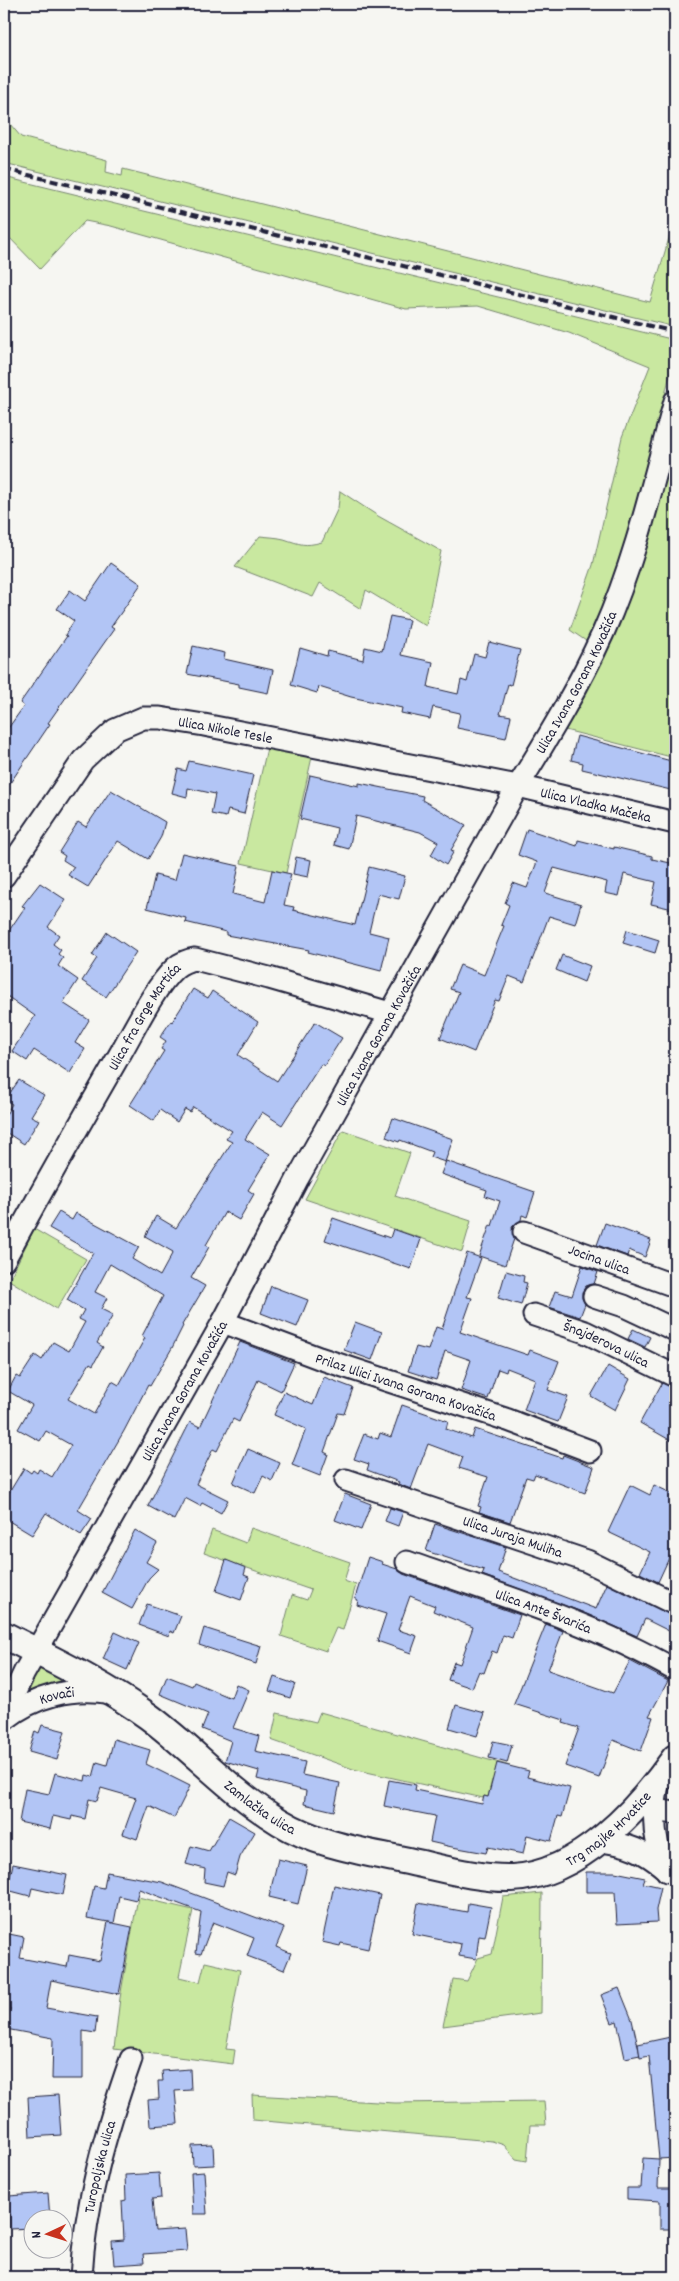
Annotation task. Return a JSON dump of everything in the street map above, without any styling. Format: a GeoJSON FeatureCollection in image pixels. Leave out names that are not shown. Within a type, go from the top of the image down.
{"type":"FeatureCollection","features":[{"type":"Feature","properties":{"kind":"street","name":"Ulica Ivana Gorana Kovačića"},"geometry":{"type":"LineString","coordinates":[[37,1652],[223,1322],[298,1178],[390,1013],[518,786],[557,723],[603,632],[634,548],[675,400]]}},
{"type":"Feature","properties":{"kind":"street","name":"Ulica Nikole Tesle"},"geometry":{"type":"LineString","coordinates":[[4,876],[83,760],[115,730],[143,718],[160,718],[204,725],[518,786]]}},
{"type":"Feature","properties":{"kind":"street","name":"Ulica Vladka Mačeka"},"geometry":{"type":"LineString","coordinates":[[518,786],[675,823]]}},
{"type":"Feature","properties":{"kind":"street","name":"Ulica fra Grge Martića"},"geometry":{"type":"LineString","coordinates":[[4,1260],[55,1166],[147,1007],[167,977],[182,963],[195,960],[269,978],[390,1013]]}},
{"type":"Feature","properties":{"kind":"street","name":"Jocina ulica"},"geometry":{"type":"LineString","coordinates":[[524,1232],[675,1286]]}},
{"type":"Feature","properties":{"kind":"street"},"geometry":{"type":"LineString","coordinates":[[594,1296],[624,1306],[675,1330]]}},
{"type":"Feature","properties":{"kind":"street","name":"Šnajderova ulica"},"geometry":{"type":"LineString","coordinates":[[534,1315],[585,1332],[675,1376]]}},
{"type":"Feature","properties":{"kind":"street","name":"Prilaz Ulici Ivana Gorana Kovačića"},"geometry":{"type":"LineString","coordinates":[[223,1322],[319,1358],[508,1420],[590,1451]]}},
{"type":"Feature","properties":{"kind":"street","name":"Ulica Juraja Muliha"},"geometry":{"type":"LineString","coordinates":[[346,1480],[588,1561],[675,1604]]}},
{"type":"Feature","properties":{"kind":"street","name":"Ulica Ante Švarića"},"geometry":{"type":"LineString","coordinates":[[407,1562],[550,1612],[644,1653],[675,1670]]}},
{"type":"Feature","properties":{"kind":"street","name":"Zamlačka ulica"},"geometry":{"type":"LineString","coordinates":[[4,1636],[116,1694],[149,1717],[262,1811],[300,1833],[344,1847],[486,1875],[511,1878],[533,1876],[554,1868]]}},
{"type":"Feature","properties":{"kind":"street","name":"Kovači"},"geometry":{"type":"LineString","coordinates":[[4,1715],[24,1673],[37,1652]]}},
{"type":"Feature","properties":{"kind":"street","name":"Kovači"},"geometry":{"type":"LineString","coordinates":[[4,1720],[33,1701],[51,1695],[87,1691],[116,1694]]}},
{"type":"Feature","properties":{"kind":"street","name":"Trg majke Hrvatice"},"geometry":{"type":"LineString","coordinates":[[554,1868],[598,1842],[620,1823],[659,1782],[675,1758]]}},
{"type":"Feature","properties":{"kind":"street"},"geometry":{"type":"LineString","coordinates":[[659,1782],[654,1810],[655,1836],[660,1855],[671,1875]]}},
{"type":"Feature","properties":{"kind":"street"},"geometry":{"type":"LineString","coordinates":[[654,1810],[675,1813]]}},
{"type":"Feature","properties":{"kind":"street"},"geometry":{"type":"LineString","coordinates":[[598,1842],[613,1842],[638,1849],[651,1857],[671,1875]]}},
{"type":"Feature","properties":{"kind":"street","name":"Turopoljska ulica"},"geometry":{"type":"LineString","coordinates":[[81,2277],[92,2188],[131,2059]]}},
{"type":"Feature","properties":{"kind":"green space"},"geometry":{"type":"Polygon","coordinates":[[[4,117],[21,137],[107,160],[106,172],[122,176],[123,169],[650,302],[675,218],[675,327],[4,163],[4,117]]]}},
{"type":"Feature","properties":{"kind":"green space"},"geometry":{"type":"Polygon","coordinates":[[[4,177],[675,340],[675,354],[628,546],[589,643],[570,630],[593,565],[622,437],[650,366],[569,333],[478,306],[406,309],[111,226],[85,221],[40,269],[4,232],[4,177]]]}},
{"type":"Feature","properties":{"kind":"green space"},"geometry":{"type":"Polygon","coordinates":[[[668,451],[675,452],[675,758],[565,730],[603,651],[668,451]]]}},
{"type":"Feature","properties":{"kind":"green space"},"geometry":{"type":"Polygon","coordinates":[[[340,491],[378,516],[441,551],[426,626],[366,590],[361,609],[320,583],[313,597],[235,567],[260,536],[281,538],[302,544],[322,542],[338,508],[340,491]]]}},
{"type":"Feature","properties":{"kind":"green space"},"geometry":{"type":"Polygon","coordinates":[[[267,748],[312,757],[286,873],[241,863],[267,748]]]}},
{"type":"Feature","properties":{"kind":"green space"},"geometry":{"type":"Polygon","coordinates":[[[343,1130],[410,1153],[395,1196],[471,1221],[462,1252],[305,1199],[343,1130]]]}},
{"type":"Feature","properties":{"kind":"green space"},"geometry":{"type":"Polygon","coordinates":[[[34,1229],[86,1259],[57,1309],[9,1280],[34,1229]]]}},
{"type":"Feature","properties":{"kind":"green space"},"geometry":{"type":"Polygon","coordinates":[[[251,1528],[350,1562],[344,1581],[356,1585],[343,1630],[336,1628],[326,1651],[281,1636],[292,1595],[307,1600],[311,1590],[204,1553],[212,1530],[246,1543],[251,1528]]]}},
{"type":"Feature","properties":{"kind":"green space"},"geometry":{"type":"Polygon","coordinates":[[[38,1663],[71,1683],[19,1701],[38,1663]]]}},
{"type":"Feature","properties":{"kind":"green space"},"geometry":{"type":"Polygon","coordinates":[[[320,1712],[510,1766],[506,1783],[492,1780],[488,1797],[484,1796],[483,1798],[353,1769],[271,1740],[277,1713],[316,1722],[320,1712]]]}},
{"type":"Feature","properties":{"kind":"green space"},"geometry":{"type":"Polygon","coordinates":[[[542,1893],[541,2013],[443,2026],[453,1979],[467,1981],[478,1958],[492,1954],[503,1897],[542,1893]]]}},
{"type":"Feature","properties":{"kind":"green space"},"geometry":{"type":"Polygon","coordinates":[[[138,1897],[193,1910],[179,1977],[200,1982],[205,1962],[240,1970],[226,2049],[235,2050],[233,2064],[114,2049],[120,1998],[138,1897]]]}},
{"type":"Feature","properties":{"kind":"green space"},"geometry":{"type":"Polygon","coordinates":[[[252,2095],[395,2103],[544,2101],[546,2125],[530,2125],[527,2161],[516,2159],[504,2145],[492,2141],[253,2120],[252,2095]]]}},
{"type":"Feature","properties":{"kind":"building"},"geometry":{"type":"Polygon","coordinates":[[[111,563],[141,584],[111,627],[114,629],[48,723],[50,724],[4,792],[4,734],[24,706],[20,703],[67,636],[65,635],[74,621],[57,609],[70,590],[85,601],[111,563]]]}},
{"type":"Feature","properties":{"kind":"building"},"geometry":{"type":"Polygon","coordinates":[[[390,616],[409,620],[401,655],[433,662],[428,687],[458,694],[461,680],[467,682],[474,654],[485,657],[489,642],[520,650],[511,685],[508,684],[500,714],[511,716],[506,738],[457,728],[460,713],[433,707],[430,719],[401,713],[402,708],[351,697],[319,687],[317,693],[291,685],[300,648],[327,656],[328,651],[363,660],[365,647],[382,651],[390,616]]]}},
{"type":"Feature","properties":{"kind":"building"},"geometry":{"type":"Polygon","coordinates":[[[193,646],[225,653],[224,659],[273,670],[268,693],[239,687],[239,684],[187,674],[193,646]]]}},
{"type":"Feature","properties":{"kind":"building"},"geometry":{"type":"Polygon","coordinates":[[[577,736],[675,762],[675,791],[582,769],[583,763],[571,760],[577,736]]]}},
{"type":"Feature","properties":{"kind":"building"},"geometry":{"type":"Polygon","coordinates":[[[189,761],[253,775],[244,814],[228,810],[226,817],[211,814],[215,794],[188,788],[187,797],[172,793],[178,769],[186,771],[189,761]]]}},
{"type":"Feature","properties":{"kind":"building"},"geometry":{"type":"Polygon","coordinates":[[[310,775],[359,786],[359,783],[423,796],[422,800],[466,825],[451,850],[454,851],[446,865],[431,855],[438,842],[420,832],[356,816],[349,849],[334,845],[337,828],[300,819],[310,775]]]}},
{"type":"Feature","properties":{"kind":"building"},"geometry":{"type":"Polygon","coordinates":[[[111,790],[165,822],[161,837],[148,859],[118,841],[88,887],[68,875],[74,867],[63,860],[65,856],[59,852],[78,822],[86,827],[111,790]]]}},
{"type":"Feature","properties":{"kind":"building"},"geometry":{"type":"Polygon","coordinates":[[[527,829],[577,846],[578,840],[652,856],[652,859],[675,864],[675,898],[673,909],[651,904],[656,882],[624,874],[619,896],[605,893],[607,882],[554,868],[545,893],[581,904],[575,924],[549,916],[524,982],[509,976],[499,1001],[495,1000],[474,1052],[440,1038],[459,992],[450,989],[460,965],[484,975],[504,926],[501,925],[509,905],[505,903],[513,883],[527,888],[537,862],[518,855],[527,829]]]}},
{"type":"Feature","properties":{"kind":"building"},"geometry":{"type":"Polygon","coordinates":[[[182,853],[239,866],[233,894],[265,902],[272,870],[291,874],[284,905],[294,907],[293,910],[355,925],[369,867],[405,876],[399,899],[378,894],[369,932],[389,937],[381,971],[308,952],[309,950],[226,935],[226,932],[185,922],[186,918],[147,908],[155,875],[175,880],[182,853]]]}},
{"type":"Feature","properties":{"kind":"building"},"geometry":{"type":"Polygon","coordinates":[[[296,857],[311,860],[308,877],[293,874],[296,857]]]}},
{"type":"Feature","properties":{"kind":"building"},"geometry":{"type":"Polygon","coordinates":[[[40,883],[66,900],[48,927],[59,935],[53,944],[61,950],[58,954],[63,958],[58,966],[78,980],[63,1003],[89,1020],[75,1043],[85,1049],[70,1073],[34,1050],[27,1061],[12,1051],[35,1016],[4,994],[4,938],[25,907],[22,906],[40,883]]]}},
{"type":"Feature","properties":{"kind":"building"},"geometry":{"type":"Polygon","coordinates":[[[627,930],[659,940],[655,953],[623,943],[627,930]]]}},
{"type":"Feature","properties":{"kind":"building"},"geometry":{"type":"Polygon","coordinates":[[[107,932],[136,952],[106,997],[82,981],[97,958],[92,955],[107,932]]]}},
{"type":"Feature","properties":{"kind":"building"},"geometry":{"type":"Polygon","coordinates":[[[562,955],[590,966],[584,982],[556,970],[562,955]]]}},
{"type":"Feature","properties":{"kind":"building"},"geometry":{"type":"Polygon","coordinates":[[[193,989],[208,998],[212,991],[258,1022],[238,1055],[277,1081],[315,1022],[342,1038],[324,1066],[321,1064],[282,1125],[262,1112],[245,1139],[270,1154],[248,1190],[254,1194],[239,1220],[225,1212],[206,1245],[209,1247],[191,1278],[205,1286],[182,1325],[172,1348],[150,1386],[148,1385],[124,1431],[78,1510],[92,1519],[81,1535],[46,1513],[32,1535],[4,1518],[4,1501],[24,1468],[31,1473],[33,1470],[37,1473],[39,1469],[52,1477],[71,1445],[46,1431],[40,1441],[18,1429],[32,1405],[8,1391],[16,1376],[20,1378],[35,1355],[42,1360],[53,1342],[69,1351],[85,1322],[79,1319],[84,1310],[67,1300],[93,1253],[49,1228],[59,1212],[72,1220],[76,1213],[139,1247],[132,1259],[160,1276],[173,1252],[145,1236],[156,1216],[176,1228],[232,1142],[226,1139],[232,1131],[193,1107],[190,1112],[185,1109],[177,1122],[160,1110],[154,1121],[130,1105],[164,1051],[161,1049],[166,1041],[160,1037],[193,989]],[[110,1264],[95,1292],[107,1298],[101,1309],[113,1315],[97,1343],[103,1347],[93,1365],[90,1363],[68,1399],[94,1414],[112,1381],[119,1385],[145,1338],[142,1336],[163,1296],[110,1264]]]}},
{"type":"Feature","properties":{"kind":"building"},"geometry":{"type":"Polygon","coordinates":[[[19,1080],[44,1095],[31,1116],[39,1120],[24,1144],[4,1131],[4,1118],[12,1104],[5,1100],[19,1080]]]}},
{"type":"Feature","properties":{"kind":"building"},"geometry":{"type":"Polygon","coordinates":[[[393,1118],[453,1139],[445,1162],[430,1157],[432,1152],[386,1137],[393,1118]]]}},
{"type":"Feature","properties":{"kind":"building"},"geometry":{"type":"Polygon","coordinates":[[[446,1161],[535,1192],[527,1217],[522,1215],[521,1220],[512,1227],[514,1239],[505,1265],[479,1256],[500,1201],[485,1196],[487,1190],[441,1174],[446,1161]]]}},
{"type":"Feature","properties":{"kind":"building"},"geometry":{"type":"Polygon","coordinates":[[[333,1218],[390,1238],[393,1229],[421,1239],[411,1269],[325,1240],[333,1218]]]}},
{"type":"Feature","properties":{"kind":"building"},"geometry":{"type":"Polygon","coordinates":[[[605,1223],[651,1240],[645,1257],[629,1250],[627,1256],[597,1245],[605,1223]]]}},
{"type":"Feature","properties":{"kind":"building"},"geometry":{"type":"Polygon","coordinates":[[[467,1253],[481,1258],[467,1297],[472,1298],[460,1332],[528,1355],[530,1350],[559,1361],[548,1390],[568,1397],[558,1422],[524,1410],[535,1379],[507,1368],[506,1372],[498,1369],[488,1399],[461,1390],[471,1360],[445,1351],[436,1380],[408,1371],[416,1347],[428,1350],[436,1327],[442,1329],[467,1253]]]}},
{"type":"Feature","properties":{"kind":"building"},"geometry":{"type":"Polygon","coordinates":[[[582,1266],[598,1272],[594,1284],[586,1286],[582,1292],[585,1304],[580,1317],[549,1307],[555,1291],[572,1296],[582,1266]]]}},
{"type":"Feature","properties":{"kind":"building"},"geometry":{"type":"Polygon","coordinates":[[[506,1271],[524,1276],[523,1282],[527,1283],[521,1305],[498,1298],[506,1271]]]}},
{"type":"Feature","properties":{"kind":"building"},"geometry":{"type":"Polygon","coordinates":[[[271,1286],[308,1300],[297,1327],[261,1313],[271,1286]]]}},
{"type":"Feature","properties":{"kind":"building"},"geometry":{"type":"Polygon","coordinates":[[[355,1322],[382,1332],[372,1360],[344,1350],[355,1322]]]}},
{"type":"Feature","properties":{"kind":"building"},"geometry":{"type":"Polygon","coordinates":[[[633,1329],[650,1337],[645,1347],[628,1339],[633,1329]]]}},
{"type":"Feature","properties":{"kind":"building"},"geometry":{"type":"Polygon","coordinates":[[[240,1342],[294,1363],[281,1391],[258,1380],[239,1422],[233,1419],[217,1451],[213,1449],[196,1484],[228,1500],[221,1513],[202,1503],[200,1506],[185,1498],[174,1520],[148,1506],[190,1422],[200,1427],[240,1342]]]}},
{"type":"Feature","properties":{"kind":"building"},"geometry":{"type":"Polygon","coordinates":[[[608,1366],[630,1379],[615,1410],[591,1396],[608,1366]]]}},
{"type":"Feature","properties":{"kind":"building"},"geometry":{"type":"Polygon","coordinates":[[[324,1377],[353,1388],[344,1414],[338,1413],[324,1452],[328,1454],[320,1476],[292,1465],[306,1429],[274,1415],[284,1392],[313,1405],[324,1377]]]}},
{"type":"Feature","properties":{"kind":"building"},"geometry":{"type":"Polygon","coordinates":[[[662,1383],[675,1388],[675,1405],[670,1414],[675,1416],[675,1443],[640,1423],[662,1383]]]}},
{"type":"Feature","properties":{"kind":"building"},"geometry":{"type":"Polygon","coordinates":[[[402,1405],[448,1421],[446,1429],[472,1438],[475,1429],[562,1458],[563,1455],[594,1467],[585,1493],[535,1474],[533,1479],[526,1477],[510,1522],[479,1512],[481,1507],[478,1506],[488,1477],[459,1468],[463,1457],[428,1444],[411,1489],[398,1484],[399,1482],[367,1470],[369,1464],[354,1459],[364,1434],[378,1439],[380,1433],[391,1437],[402,1405]]]}},
{"type":"Feature","properties":{"kind":"building"},"geometry":{"type":"Polygon","coordinates":[[[248,1449],[280,1463],[272,1481],[263,1476],[255,1493],[233,1483],[248,1449]]]}},
{"type":"Feature","properties":{"kind":"building"},"geometry":{"type":"Polygon","coordinates":[[[630,1485],[650,1495],[654,1485],[675,1495],[675,1545],[658,1582],[640,1573],[650,1552],[608,1532],[630,1485]]]}},
{"type":"Feature","properties":{"kind":"building"},"geometry":{"type":"Polygon","coordinates":[[[345,1494],[371,1504],[361,1530],[335,1520],[345,1494]]]}},
{"type":"Feature","properties":{"kind":"building"},"geometry":{"type":"Polygon","coordinates":[[[390,1508],[403,1512],[398,1526],[385,1521],[390,1508]]]}},
{"type":"Feature","properties":{"kind":"building"},"geometry":{"type":"Polygon","coordinates":[[[435,1524],[506,1547],[498,1572],[596,1609],[607,1584],[675,1616],[675,1634],[645,1619],[637,1636],[582,1612],[482,1575],[484,1570],[426,1551],[435,1524]]]}},
{"type":"Feature","properties":{"kind":"building"},"geometry":{"type":"Polygon","coordinates":[[[135,1530],[157,1543],[146,1562],[158,1569],[149,1578],[132,1609],[102,1593],[135,1530]]]}},
{"type":"Feature","properties":{"kind":"building"},"geometry":{"type":"Polygon","coordinates":[[[368,1557],[383,1562],[382,1564],[397,1569],[403,1574],[520,1615],[512,1638],[503,1635],[497,1653],[492,1651],[484,1673],[479,1671],[472,1688],[448,1680],[454,1662],[460,1664],[473,1627],[433,1611],[435,1606],[410,1596],[398,1630],[417,1636],[411,1653],[377,1641],[386,1614],[357,1605],[358,1600],[355,1598],[368,1557]]]}},
{"type":"Feature","properties":{"kind":"building"},"geometry":{"type":"Polygon","coordinates":[[[226,1560],[246,1568],[244,1575],[249,1577],[241,1600],[216,1591],[226,1560]]]}},
{"type":"Feature","properties":{"kind":"building"},"geometry":{"type":"Polygon","coordinates":[[[147,1604],[181,1616],[174,1633],[170,1631],[169,1636],[139,1625],[147,1604]]]}},
{"type":"Feature","properties":{"kind":"building"},"geometry":{"type":"Polygon","coordinates":[[[546,1624],[563,1631],[548,1670],[613,1693],[630,1661],[668,1681],[649,1716],[653,1717],[641,1751],[613,1740],[599,1778],[565,1766],[579,1728],[563,1723],[564,1720],[514,1704],[546,1624]]]}},
{"type":"Feature","properties":{"kind":"building"},"geometry":{"type":"Polygon","coordinates":[[[204,1628],[261,1646],[256,1664],[199,1645],[204,1628]]]}},
{"type":"Feature","properties":{"kind":"building"},"geometry":{"type":"Polygon","coordinates":[[[115,1632],[139,1643],[127,1670],[103,1659],[115,1632]]]}},
{"type":"Feature","properties":{"kind":"building"},"geometry":{"type":"Polygon","coordinates":[[[167,1676],[192,1686],[194,1682],[231,1698],[236,1684],[249,1690],[233,1728],[259,1736],[255,1751],[305,1762],[302,1775],[340,1783],[334,1811],[304,1804],[306,1791],[257,1779],[259,1771],[225,1761],[231,1741],[202,1729],[208,1714],[160,1694],[167,1676]]]}},
{"type":"Feature","properties":{"kind":"building"},"geometry":{"type":"Polygon","coordinates":[[[274,1677],[295,1684],[290,1698],[269,1691],[274,1677]]]}},
{"type":"Feature","properties":{"kind":"building"},"geometry":{"type":"Polygon","coordinates":[[[456,1705],[485,1713],[477,1736],[449,1728],[456,1705]]]}},
{"type":"Feature","properties":{"kind":"building"},"geometry":{"type":"Polygon","coordinates":[[[42,1725],[65,1731],[57,1760],[29,1752],[35,1731],[39,1733],[42,1725]]]}},
{"type":"Feature","properties":{"kind":"building"},"geometry":{"type":"Polygon","coordinates":[[[114,1739],[150,1750],[146,1764],[190,1786],[174,1818],[149,1806],[137,1839],[123,1834],[136,1798],[101,1788],[97,1801],[89,1799],[85,1819],[72,1816],[71,1820],[53,1816],[50,1829],[19,1822],[25,1789],[49,1794],[55,1773],[85,1781],[86,1775],[93,1777],[97,1762],[107,1765],[114,1739]]]}},
{"type":"Feature","properties":{"kind":"building"},"geometry":{"type":"Polygon","coordinates":[[[493,1741],[512,1745],[507,1763],[489,1758],[493,1741]]]}},
{"type":"Feature","properties":{"kind":"building"},"geometry":{"type":"Polygon","coordinates":[[[497,1763],[529,1771],[527,1777],[570,1788],[562,1817],[558,1816],[551,1841],[527,1835],[523,1854],[488,1847],[486,1853],[452,1847],[430,1842],[435,1816],[384,1806],[389,1780],[416,1785],[415,1790],[482,1804],[484,1796],[488,1797],[497,1763]]]}},
{"type":"Feature","properties":{"kind":"building"},"geometry":{"type":"Polygon","coordinates":[[[229,1817],[255,1832],[240,1857],[235,1875],[227,1872],[223,1886],[204,1882],[205,1869],[186,1864],[191,1846],[209,1851],[229,1817]]]}},
{"type":"Feature","properties":{"kind":"building"},"geometry":{"type":"Polygon","coordinates":[[[278,1859],[307,1866],[298,1904],[269,1897],[278,1859]]]}},
{"type":"Feature","properties":{"kind":"building"},"geometry":{"type":"Polygon","coordinates":[[[13,1864],[67,1875],[63,1895],[32,1888],[30,1896],[7,1890],[13,1864]]]}},
{"type":"Feature","properties":{"kind":"building"},"geometry":{"type":"Polygon","coordinates":[[[107,1872],[162,1882],[284,1928],[276,1947],[291,1953],[284,1970],[247,1956],[254,1938],[213,1922],[201,1954],[196,1953],[201,1912],[139,1889],[136,1900],[119,1896],[114,1923],[87,1918],[94,1886],[104,1888],[107,1872]]]}},
{"type":"Feature","properties":{"kind":"building"},"geometry":{"type":"Polygon","coordinates":[[[586,1872],[615,1872],[645,1878],[643,1883],[661,1887],[656,1910],[657,1922],[617,1924],[615,1892],[586,1892],[586,1872]]]}},
{"type":"Feature","properties":{"kind":"building"},"geometry":{"type":"Polygon","coordinates":[[[334,1885],[380,1895],[368,1949],[341,1943],[340,1946],[322,1942],[334,1885]]]}},
{"type":"Feature","properties":{"kind":"building"},"geometry":{"type":"Polygon","coordinates":[[[418,1903],[467,1912],[468,1903],[491,1907],[485,1937],[479,1936],[476,1959],[459,1956],[461,1944],[412,1934],[418,1903]]]}},
{"type":"Feature","properties":{"kind":"building"},"geometry":{"type":"Polygon","coordinates":[[[108,1922],[132,1927],[119,1994],[51,1980],[46,2008],[97,2017],[95,2033],[83,2031],[83,2079],[52,2079],[53,2038],[6,2029],[10,2009],[4,2008],[4,1933],[24,1937],[20,1958],[67,1967],[69,1955],[100,1961],[108,1922]]]}},
{"type":"Feature","properties":{"kind":"building"},"geometry":{"type":"Polygon","coordinates":[[[619,1988],[632,2020],[640,2055],[625,2058],[617,2021],[612,2023],[601,1995],[619,1988]]]}},
{"type":"Feature","properties":{"kind":"building"},"geometry":{"type":"Polygon","coordinates":[[[675,2036],[675,2106],[672,2106],[675,2158],[659,2159],[649,2056],[640,2058],[638,2044],[675,2036]]]}},
{"type":"Feature","properties":{"kind":"building"},"geometry":{"type":"Polygon","coordinates":[[[190,2069],[191,2090],[175,2091],[178,2124],[150,2126],[148,2100],[159,2099],[158,2081],[163,2081],[162,2071],[190,2069]]]}},
{"type":"Feature","properties":{"kind":"building"},"geometry":{"type":"Polygon","coordinates":[[[58,2095],[61,2135],[30,2137],[28,2097],[58,2095]]]}},
{"type":"Feature","properties":{"kind":"building"},"geometry":{"type":"Polygon","coordinates":[[[213,2145],[214,2165],[193,2166],[192,2146],[213,2145]]]}},
{"type":"Feature","properties":{"kind":"building"},"geometry":{"type":"Polygon","coordinates":[[[643,2158],[659,2159],[658,2188],[675,2188],[675,2229],[660,2229],[660,2201],[627,2199],[627,2188],[641,2188],[643,2158]]]}},
{"type":"Feature","properties":{"kind":"building"},"geometry":{"type":"Polygon","coordinates":[[[204,2172],[207,2214],[193,2214],[191,2173],[204,2172]]]}},
{"type":"Feature","properties":{"kind":"building"},"geometry":{"type":"Polygon","coordinates":[[[159,2173],[161,2198],[152,2199],[155,2231],[185,2229],[187,2251],[143,2254],[144,2263],[114,2265],[112,2241],[124,2240],[122,2201],[126,2200],[125,2175],[159,2173]]]}},
{"type":"Feature","properties":{"kind":"building"},"geometry":{"type":"Polygon","coordinates":[[[48,2193],[49,2208],[22,2208],[22,2228],[10,2229],[9,2196],[48,2193]]]}},
{"type":"Feature","properties":{"kind":"railway"},"geometry":{"type":"LineString","coordinates":[[4,169],[675,332]]}}]}
